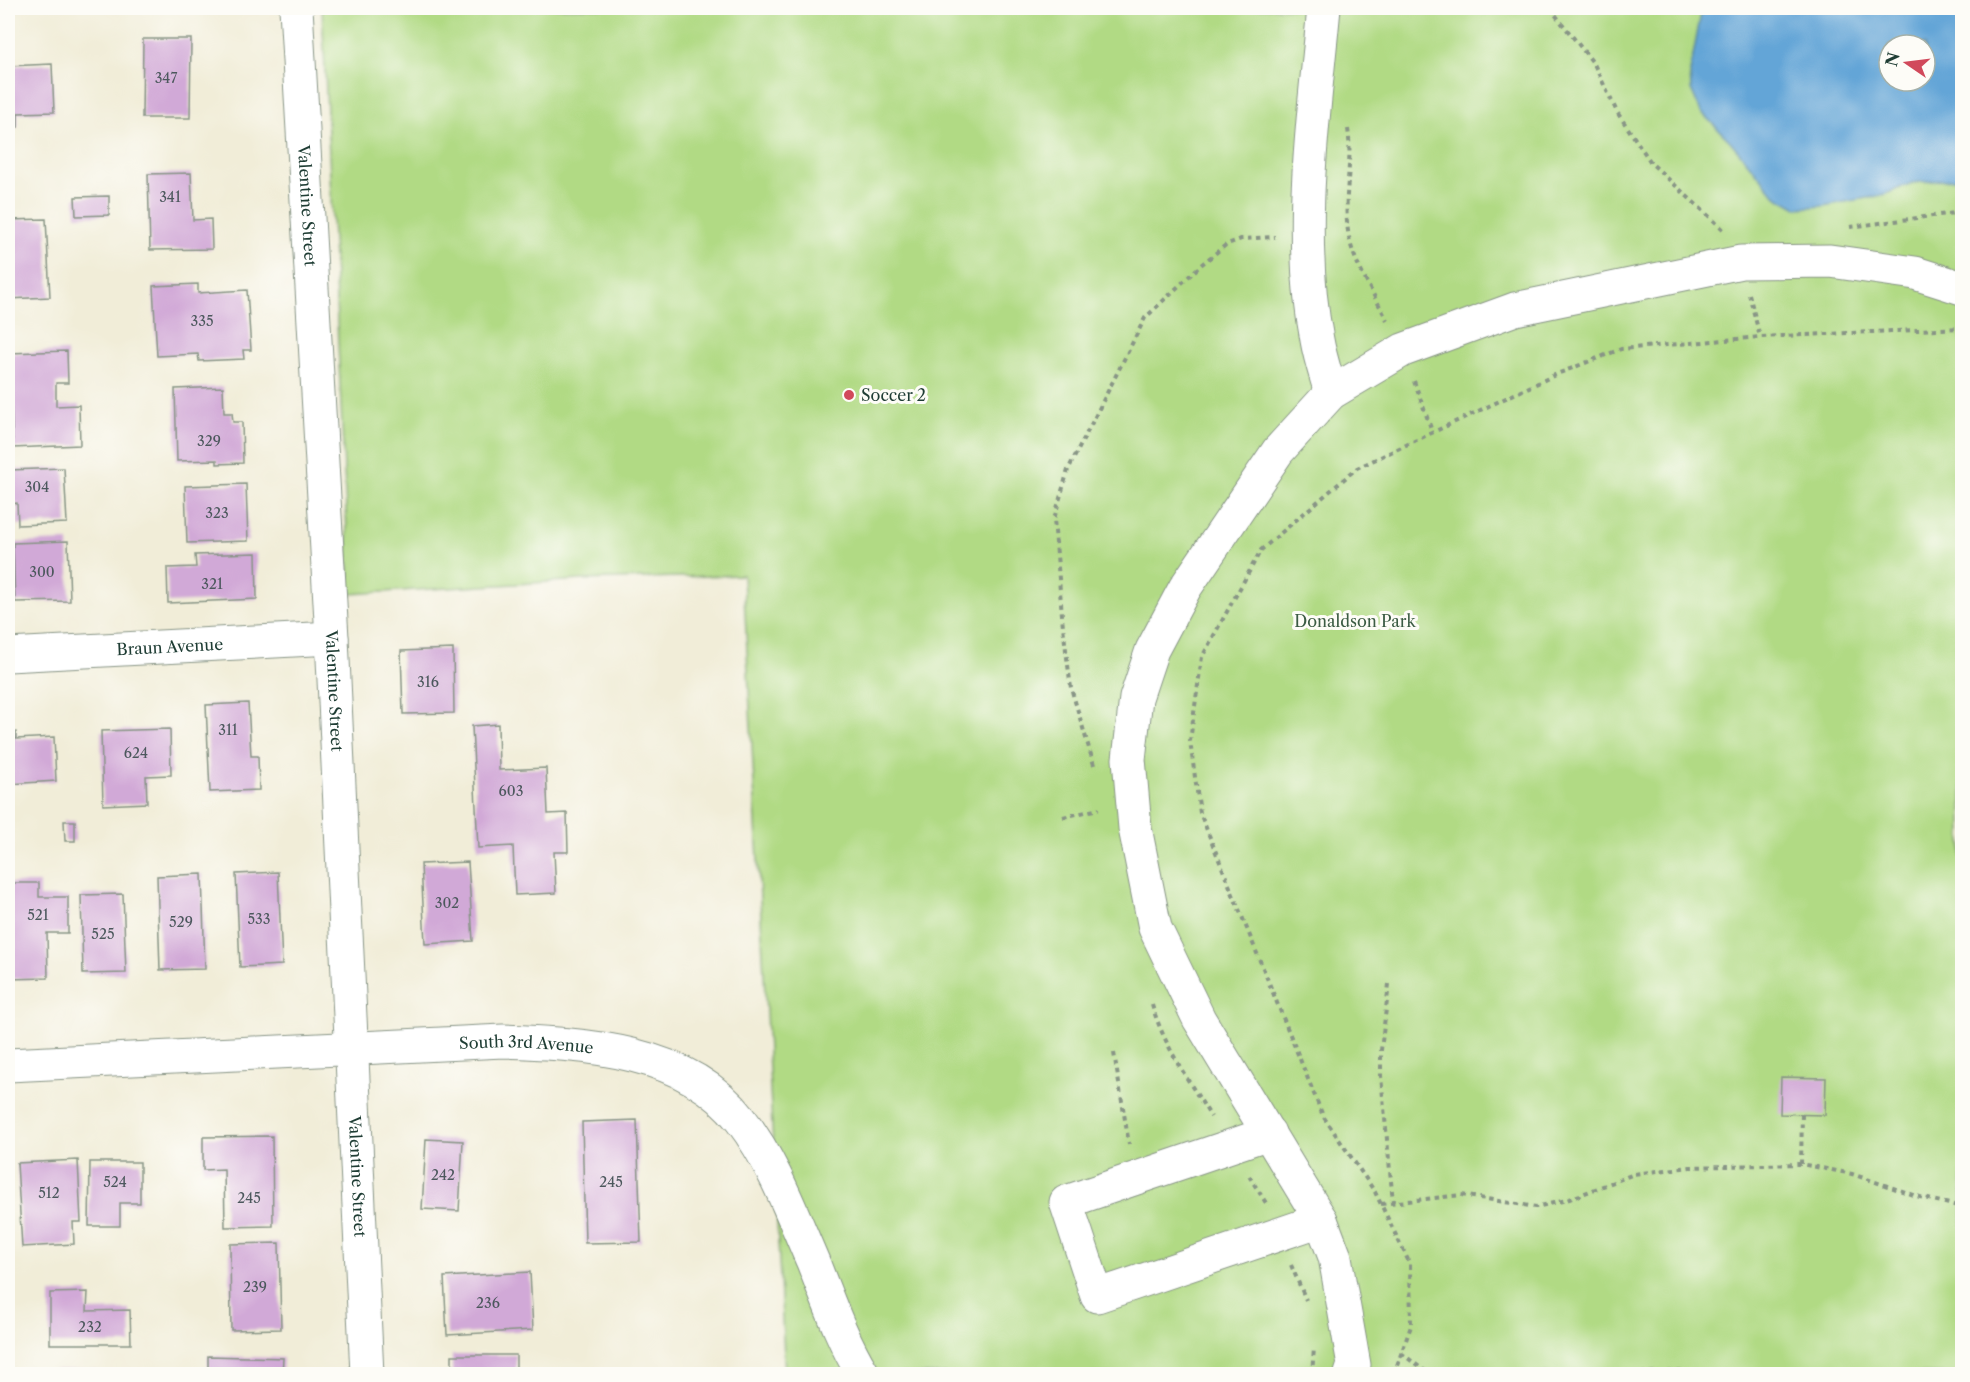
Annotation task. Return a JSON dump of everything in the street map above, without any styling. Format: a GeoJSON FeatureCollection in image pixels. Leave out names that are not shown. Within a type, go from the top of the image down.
{"type":"FeatureCollection","features":[{"type":"Feature","properties":{"kind":"street","name":"Valentine Street"},"geometry":{"type":"LineString","coordinates":[[296,8],[332,638],[367,1374]]}},
{"type":"Feature","properties":{"kind":"street"},"geometry":{"type":"LineString","coordinates":[[1324,8],[1314,115],[1308,235],[1317,339],[1331,393]]}},
{"type":"Feature","properties":{"kind":"street"},"geometry":{"type":"LineString","coordinates":[[1351,1374],[1354,1365],[1335,1257],[1321,1220],[1199,1019],[1155,928],[1135,828],[1129,759],[1136,698],[1152,650],[1185,588],[1278,451],[1331,393],[1403,350],[1515,309],[1741,262],[1830,261],[1915,273],[1962,288]]}},
{"type":"Feature","properties":{"kind":"street","name":"Braun Avenue"},"geometry":{"type":"LineString","coordinates":[[8,655],[332,638]]}},
{"type":"Feature","properties":{"kind":"street","name":"South 3rd Avenue"},"geometry":{"type":"LineString","coordinates":[[8,1065],[503,1041],[573,1044],[625,1053],[692,1078],[741,1119],[780,1185],[843,1334],[864,1374]]}},
{"type":"Feature","properties":{"kind":"street"},"geometry":{"type":"LineString","coordinates":[[1269,1133],[1066,1202],[1097,1296],[1321,1220]]}},
{"type":"Feature","properties":{"kind":"path"},"geometry":{"type":"LineString","coordinates":[[1550,8],[1594,64],[1617,112],[1652,164],[1720,228],[1729,231]]}},
{"type":"Feature","properties":{"kind":"path"},"geometry":{"type":"LineString","coordinates":[[1347,120],[1350,166],[1346,202],[1348,233],[1362,272],[1403,350],[1432,431]]}},
{"type":"Feature","properties":{"kind":"path"},"geometry":{"type":"LineString","coordinates":[[1846,228],[1962,212]]}},
{"type":"Feature","properties":{"kind":"path"},"geometry":{"type":"LineString","coordinates":[[1394,1374],[1412,1326],[1410,1264],[1381,1203],[1323,1116],[1270,991],[1200,813],[1190,741],[1202,657],[1261,550],[1357,468],[1557,374],[1621,349],[1760,337],[1962,327]]}},
{"type":"Feature","properties":{"kind":"path"},"geometry":{"type":"LineString","coordinates":[[1063,817],[1108,807]]}},
{"type":"Feature","properties":{"kind":"path"},"geometry":{"type":"LineString","coordinates":[[1389,984],[1381,1050],[1381,1076],[1393,1202]]}},
{"type":"Feature","properties":{"kind":"path"},"geometry":{"type":"LineString","coordinates":[[1114,1053],[1127,1137],[1140,1176]]}},
{"type":"Feature","properties":{"kind":"path"},"geometry":{"type":"LineString","coordinates":[[1801,1164],[1802,1114]]}},
{"type":"Feature","properties":{"kind":"path"},"geometry":{"type":"LineString","coordinates":[[1381,1203],[1461,1195],[1536,1207],[1567,1200],[1634,1174],[1690,1167],[1801,1164],[1852,1174],[1920,1197],[1962,1207]]}},
{"type":"Feature","properties":{"kind":"path"},"geometry":{"type":"LineString","coordinates":[[1401,1353],[1430,1374]]}},
{"type":"Feature","properties":{"kind":"path"},"geometry":{"type":"LineString","coordinates":[[1614,1374],[1712,1370]]}},
{"type":"Feature","properties":{"kind":"green space","name":"Donaldson Park"},"geometry":{"type":"Polygon","coordinates":[[[322,8],[1962,8],[1962,1374],[785,1374],[743,575],[581,580],[350,594],[322,8]]]}},
{"type":"Feature","properties":{"kind":"water"},"geometry":{"type":"Polygon","coordinates":[[[1702,8],[1962,8],[1962,178],[1912,183],[1883,195],[1823,206],[1797,208],[1776,196],[1730,141],[1701,112],[1691,89],[1690,72],[1702,8]]]}},
{"type":"Feature","properties":{"kind":"building"},"geometry":{"type":"Polygon","coordinates":[[[143,39],[191,39],[190,118],[142,118],[143,39]]]}},
{"type":"Feature","properties":{"kind":"building"},"geometry":{"type":"Polygon","coordinates":[[[52,64],[54,112],[18,113],[18,127],[8,128],[8,66],[52,64]]]}},
{"type":"Feature","properties":{"kind":"building"},"geometry":{"type":"Polygon","coordinates":[[[191,173],[193,220],[211,219],[212,249],[150,250],[148,174],[191,173]]]}},
{"type":"Feature","properties":{"kind":"building"},"geometry":{"type":"Polygon","coordinates":[[[109,196],[109,215],[76,216],[75,197],[109,196]]]}},
{"type":"Feature","properties":{"kind":"building"},"geometry":{"type":"Polygon","coordinates":[[[46,219],[50,297],[8,299],[8,220],[46,219]]]}},
{"type":"Feature","properties":{"kind":"building"},"geometry":{"type":"Polygon","coordinates":[[[198,284],[198,293],[247,290],[251,350],[243,350],[244,359],[199,361],[198,354],[157,356],[153,286],[198,284]]]}},
{"type":"Feature","properties":{"kind":"building"},"geometry":{"type":"Polygon","coordinates":[[[67,351],[68,383],[56,383],[56,406],[79,405],[80,445],[13,448],[9,353],[67,351]]]}},
{"type":"Feature","properties":{"kind":"building"},"geometry":{"type":"Polygon","coordinates":[[[223,387],[224,413],[232,413],[233,422],[242,422],[243,463],[217,464],[217,460],[177,461],[175,389],[223,387]]]}},
{"type":"Feature","properties":{"kind":"building"},"geometry":{"type":"Polygon","coordinates":[[[64,468],[67,523],[18,525],[17,503],[10,504],[9,470],[64,468]]]}},
{"type":"Feature","properties":{"kind":"building"},"geometry":{"type":"Polygon","coordinates":[[[246,484],[248,541],[187,543],[185,486],[246,484]]]}},
{"type":"Feature","properties":{"kind":"building"},"geometry":{"type":"Polygon","coordinates":[[[68,541],[70,601],[15,602],[13,543],[68,541]]]}},
{"type":"Feature","properties":{"kind":"building"},"geometry":{"type":"Polygon","coordinates":[[[256,553],[257,599],[168,603],[167,568],[196,567],[195,555],[256,553]]]}},
{"type":"Feature","properties":{"kind":"building"},"geometry":{"type":"Polygon","coordinates":[[[453,649],[454,713],[403,714],[401,651],[453,649]]]}},
{"type":"Feature","properties":{"kind":"building"},"geometry":{"type":"Polygon","coordinates":[[[248,703],[251,756],[258,756],[259,790],[210,792],[206,705],[248,703]]]}},
{"type":"Feature","properties":{"kind":"building"},"geometry":{"type":"Polygon","coordinates":[[[498,724],[499,770],[546,768],[548,814],[567,813],[568,852],[554,852],[556,893],[515,895],[513,846],[478,848],[472,726],[498,724]]]}},
{"type":"Feature","properties":{"kind":"building"},"geometry":{"type":"Polygon","coordinates":[[[170,729],[171,775],[146,776],[147,803],[103,805],[101,731],[170,729]]]}},
{"type":"Feature","properties":{"kind":"building"},"geometry":{"type":"Polygon","coordinates":[[[16,732],[16,739],[54,737],[56,781],[8,784],[8,733],[16,732]]]}},
{"type":"Feature","properties":{"kind":"building"},"geometry":{"type":"Polygon","coordinates":[[[64,821],[75,821],[75,841],[65,841],[64,821]]]}},
{"type":"Feature","properties":{"kind":"building"},"geometry":{"type":"Polygon","coordinates":[[[468,862],[473,941],[425,944],[421,864],[468,862]]]}},
{"type":"Feature","properties":{"kind":"building"},"geometry":{"type":"Polygon","coordinates":[[[278,872],[282,965],[240,967],[236,874],[278,872]]]}},
{"type":"Feature","properties":{"kind":"building"},"geometry":{"type":"Polygon","coordinates":[[[202,874],[205,969],[160,970],[157,876],[202,874]]]}},
{"type":"Feature","properties":{"kind":"building"},"geometry":{"type":"Polygon","coordinates":[[[8,883],[39,883],[39,897],[68,897],[68,933],[47,933],[48,978],[8,979],[8,883]]]}},
{"type":"Feature","properties":{"kind":"building"},"geometry":{"type":"Polygon","coordinates":[[[123,894],[126,973],[83,974],[81,895],[123,894]]]}},
{"type":"Feature","properties":{"kind":"building"},"geometry":{"type":"Polygon","coordinates":[[[1781,1077],[1826,1078],[1825,1115],[1780,1114],[1781,1077]]]}},
{"type":"Feature","properties":{"kind":"building"},"geometry":{"type":"Polygon","coordinates":[[[637,1120],[641,1242],[585,1243],[582,1122],[637,1120]]]}},
{"type":"Feature","properties":{"kind":"building"},"geometry":{"type":"Polygon","coordinates":[[[272,1136],[273,1226],[225,1227],[224,1169],[203,1170],[203,1137],[272,1136]]]}},
{"type":"Feature","properties":{"kind":"building"},"geometry":{"type":"Polygon","coordinates":[[[426,1139],[463,1141],[459,1211],[422,1209],[426,1139]]]}},
{"type":"Feature","properties":{"kind":"building"},"geometry":{"type":"Polygon","coordinates":[[[78,1160],[81,1222],[73,1222],[74,1244],[22,1247],[17,1163],[78,1160]]]}},
{"type":"Feature","properties":{"kind":"building"},"geometry":{"type":"Polygon","coordinates":[[[90,1162],[140,1162],[140,1203],[120,1203],[120,1226],[89,1226],[90,1162]]]}},
{"type":"Feature","properties":{"kind":"building"},"geometry":{"type":"Polygon","coordinates":[[[279,1243],[281,1329],[231,1330],[230,1244],[279,1243]]]}},
{"type":"Feature","properties":{"kind":"building"},"geometry":{"type":"Polygon","coordinates":[[[530,1272],[533,1330],[447,1335],[444,1277],[530,1272]]]}},
{"type":"Feature","properties":{"kind":"building"},"geometry":{"type":"Polygon","coordinates":[[[88,1292],[87,1311],[130,1310],[131,1344],[50,1344],[50,1293],[88,1292]]]}},
{"type":"Feature","properties":{"kind":"building"},"geometry":{"type":"Polygon","coordinates":[[[452,1355],[516,1355],[516,1374],[452,1374],[452,1355]]]}},
{"type":"Feature","properties":{"kind":"building"},"geometry":{"type":"Polygon","coordinates":[[[208,1356],[283,1358],[282,1374],[208,1374],[208,1356]]]}},
{"type":"Feature","properties":{"kind":"building"},"geometry":{"type":"Polygon","coordinates":[[[95,1369],[95,1374],[51,1374],[51,1370],[95,1369]]]}},
{"type":"Feature","properties":{"kind":"place","name":"Soccer 2"},"geometry":{"type":"Point","coordinates":[849,395]}}]}
